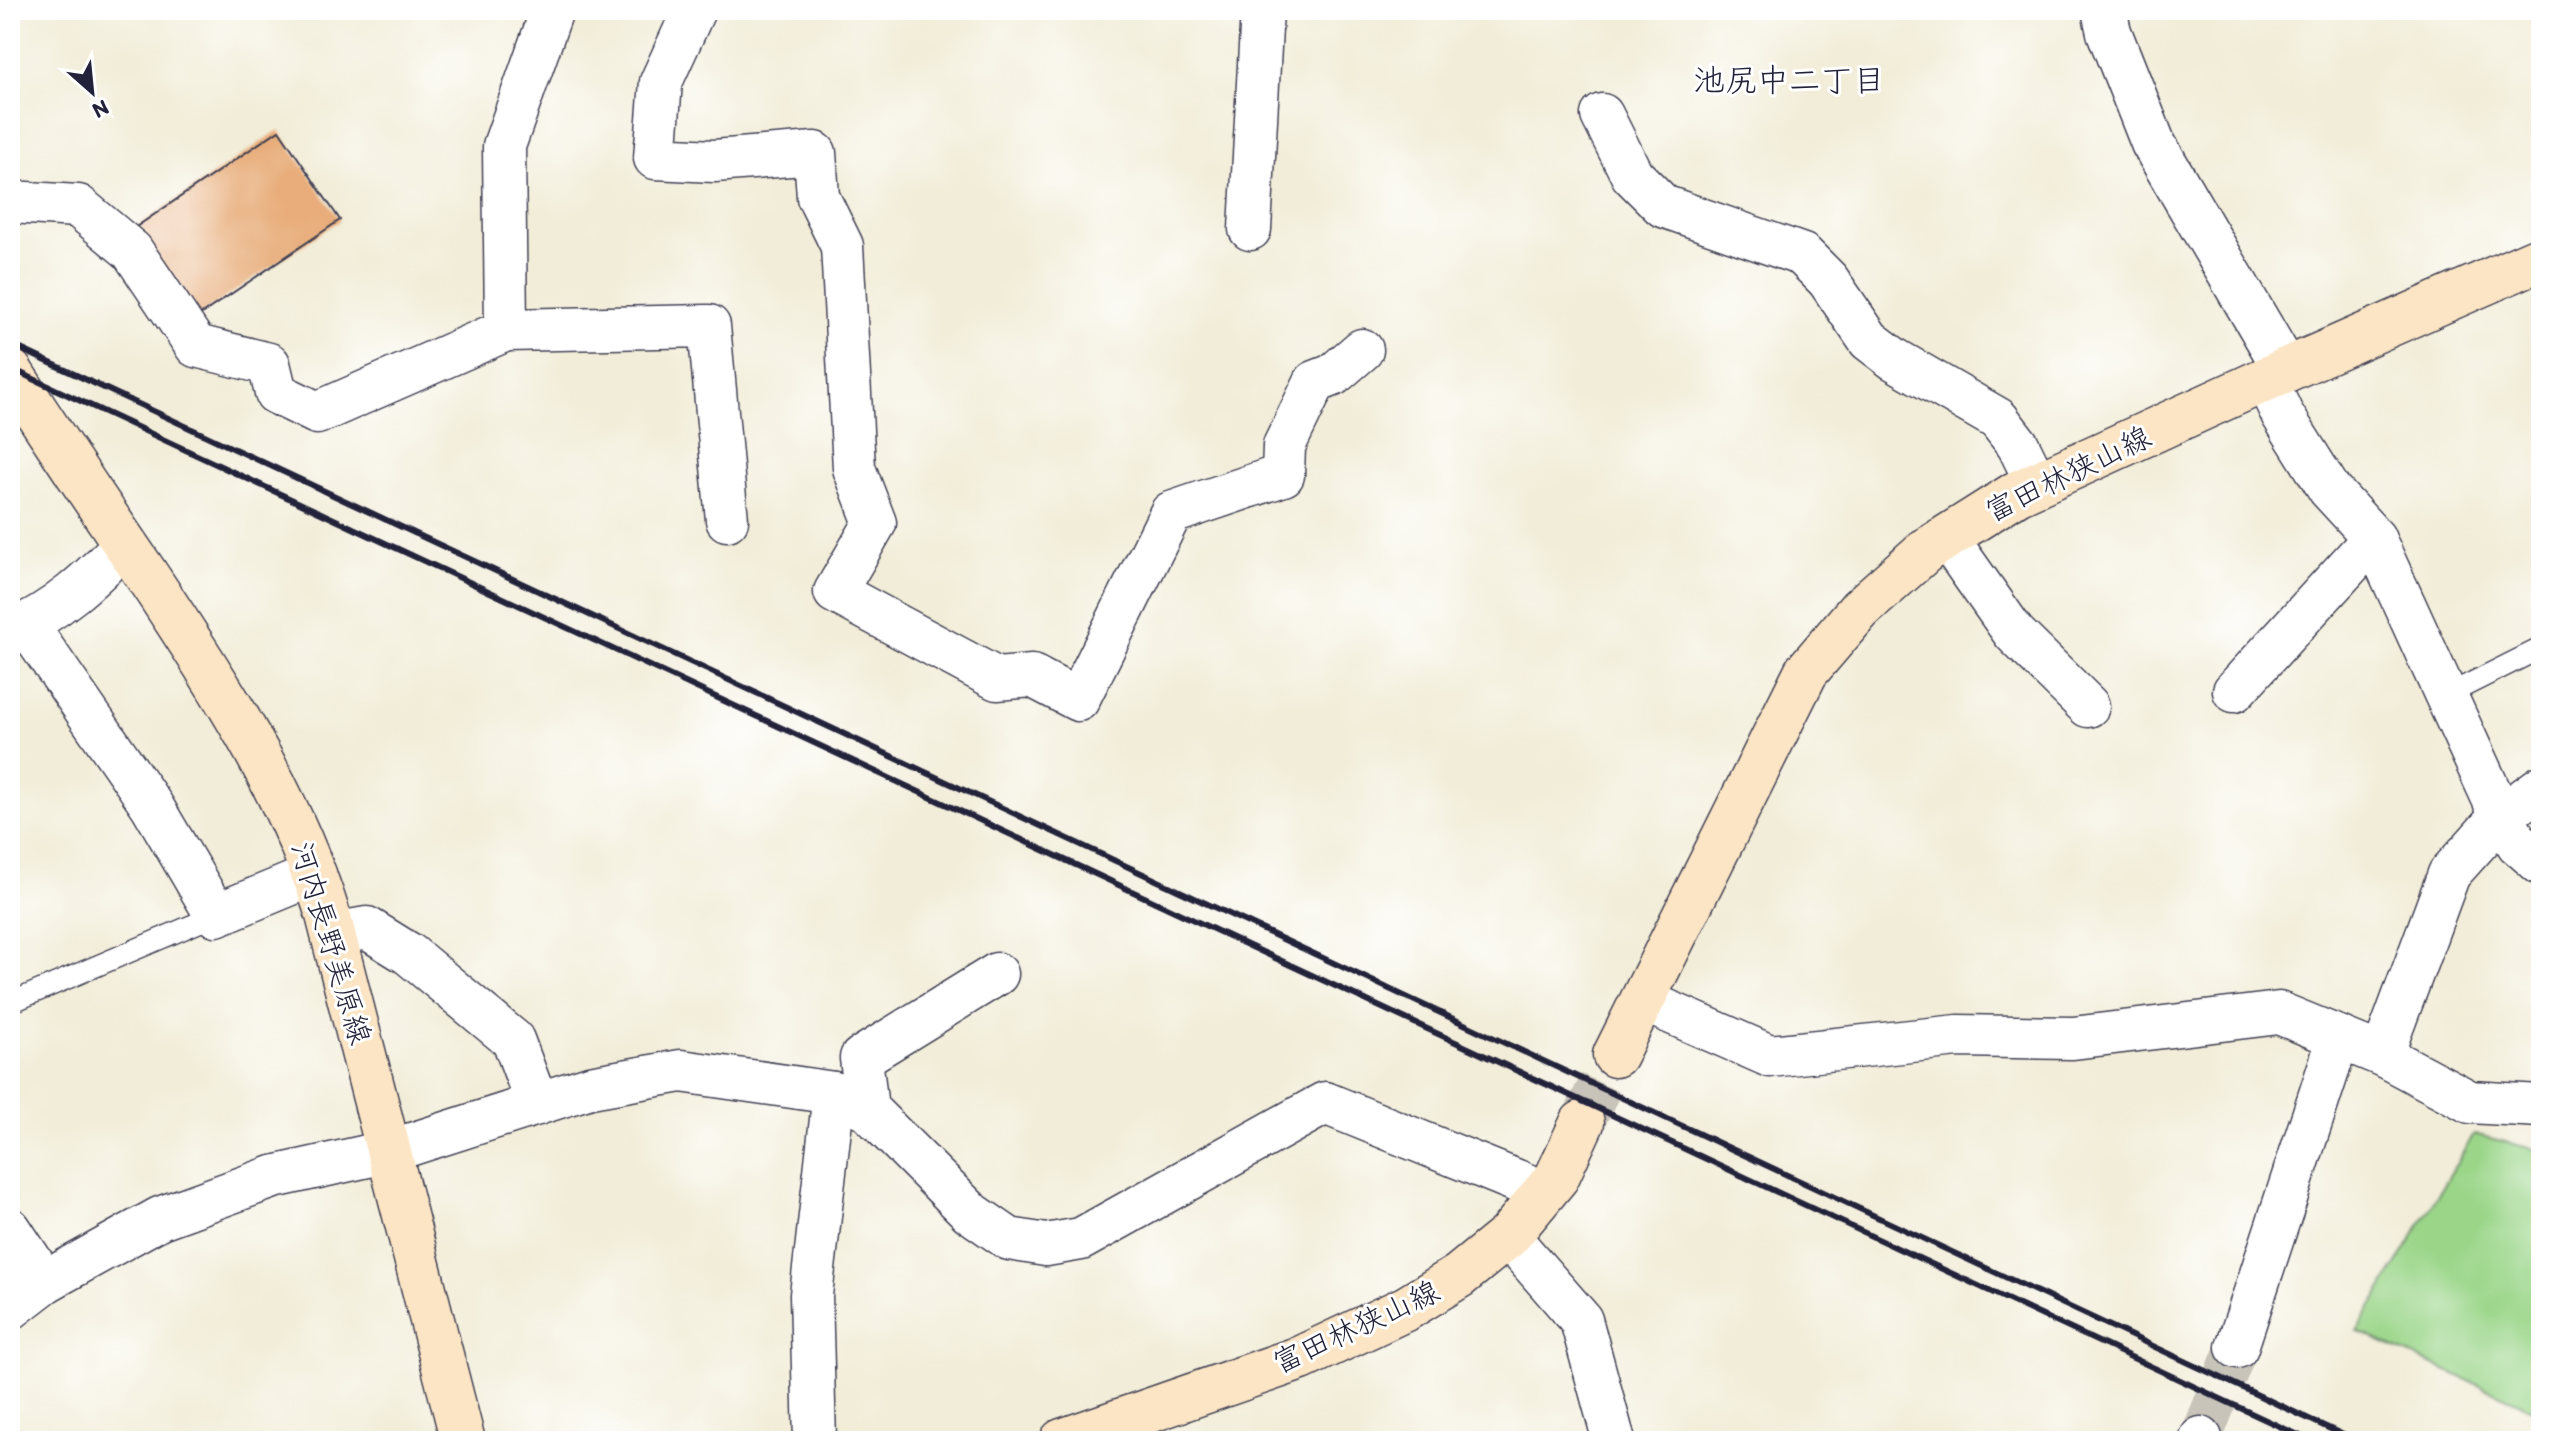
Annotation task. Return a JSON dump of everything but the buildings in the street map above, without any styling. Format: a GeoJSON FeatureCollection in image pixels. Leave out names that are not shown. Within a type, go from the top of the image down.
{"type":"FeatureCollection","features":[{"type":"Feature","properties":{"kind":"main road","name":"富田林狭山線"},"geometry":{"type":"LineString","coordinates":[[1615,1055],[1806,672],[1860,609],[1925,551],[2017,493],[2541,258]]}},
{"type":"Feature","properties":{"kind":"main road","name":"河内長野美原線"},"geometry":{"type":"LineString","coordinates":[[10,371],[212,675],[284,802],[315,874],[390,1151],[463,1441]]}},
{"type":"Feature","properties":{"kind":"main road","name":"富田林狭山線"},"geometry":{"type":"LineString","coordinates":[[1062,1441],[1301,1358],[1407,1308],[1459,1276],[1508,1236],[1557,1177],[1582,1123]]}},
{"type":"Feature","properties":{"kind":"street"},"geometry":{"type":"LineString","coordinates":[[506,330],[504,146],[552,10]]}},
{"type":"Feature","properties":{"kind":"street"},"geometry":{"type":"LineString","coordinates":[[694,10],[661,82],[655,158],[714,161],[815,153],[818,197],[842,246],[854,468],[875,523],[835,592],[997,679],[1032,676],[1078,700],[1171,513],[1283,475],[1284,446],[1315,382],[1333,375],[1362,350]]}},
{"type":"Feature","properties":{"kind":"street"},"geometry":{"type":"LineString","coordinates":[[1250,229],[1262,10]]}},
{"type":"Feature","properties":{"kind":"street"},"geometry":{"type":"LineString","coordinates":[[2104,10],[2109,32],[2153,143],[2276,375],[2282,414],[2329,489],[2374,538],[2501,816],[2518,844],[2541,864]]}},
{"type":"Feature","properties":{"kind":"street"},"geometry":{"type":"LineString","coordinates":[[1602,115],[1632,175],[1663,206],[1803,255],[1828,280],[1869,340],[1894,359],[1998,419],[2018,445],[2037,484]]}},
{"type":"Feature","properties":{"kind":"street"},"geometry":{"type":"LineString","coordinates":[[10,202],[78,206],[132,251],[196,346],[269,364],[276,393],[317,413],[506,330],[709,326],[727,520]]}},
{"type":"Feature","properties":{"kind":"street"},"geometry":{"type":"LineString","coordinates":[[1947,538],[2014,633],[2088,706]]}},
{"type":"Feature","properties":{"kind":"street"},"geometry":{"type":"LineString","coordinates":[[2234,691],[2374,538]]}},
{"type":"Feature","properties":{"kind":"street"},"geometry":{"type":"LineString","coordinates":[[125,544],[90,580],[18,627],[152,806],[216,915],[315,874]]}},
{"type":"Feature","properties":{"kind":"street"},"geometry":{"type":"LineString","coordinates":[[2382,1055],[2449,874],[2501,816],[2541,787]]}},
{"type":"Feature","properties":{"kind":"street"},"geometry":{"type":"LineString","coordinates":[[333,934],[367,928],[409,954],[513,1040],[537,1104]]}},
{"type":"Feature","properties":{"kind":"street"},"geometry":{"type":"LineString","coordinates":[[815,1441],[811,1295],[861,1058],[997,974]]}},
{"type":"Feature","properties":{"kind":"street"},"geometry":{"type":"LineString","coordinates":[[1642,1000],[1770,1056],[1958,1036],[2073,1038],[2279,1013],[2382,1055],[2470,1102],[2541,1106]]}},
{"type":"Feature","properties":{"kind":"street"},"geometry":{"type":"LineString","coordinates":[[2237,1347],[2339,1037]]}},
{"type":"Feature","properties":{"kind":"street"},"geometry":{"type":"LineString","coordinates":[[10,1309],[45,1282],[160,1218],[273,1177],[390,1151],[590,1087],[681,1071],[850,1101],[970,1212],[1009,1239],[1046,1245],[1081,1239],[1325,1103],[1544,1192]]}},
{"type":"Feature","properties":{"kind":"street"},"geometry":{"type":"LineString","coordinates":[[10,1229],[45,1282]]}},
{"type":"Feature","properties":{"kind":"street"},"geometry":{"type":"LineString","coordinates":[[1508,1236],[1581,1320],[1614,1441]]}},
{"type":"Feature","properties":{"kind":"lane"},"geometry":{"type":"LineString","coordinates":[[2445,696],[2541,648]]}},
{"type":"Feature","properties":{"kind":"lane"},"geometry":{"type":"LineString","coordinates":[[10,1003],[216,915]]}},
{"type":"Feature","properties":{"kind":"green space"},"geometry":{"type":"Polygon","coordinates":[[[2474,1134],[2541,1151],[2541,1413],[2357,1331],[2474,1134]]]}},
{"type":"Feature","properties":{"kind":"tunnel"},"geometry":{"type":"LineString","coordinates":[[1582,1123],[1615,1055]]}},
{"type":"Feature","properties":{"kind":"tunnel"},"geometry":{"type":"LineString","coordinates":[[2201,1438],[2237,1347]]}},
{"type":"Feature","properties":{"kind":"railway"},"geometry":{"type":"LineString","coordinates":[[10,344],[2356,1441]]}},
{"type":"Feature","properties":{"kind":"railway"},"geometry":{"type":"LineString","coordinates":[[10,368],[2311,1441]]}},
{"type":"Feature","properties":{"kind":"district","name":"池尻中二丁目"},"geometry":{"type":"Point","coordinates":[1789,80]}}]}
